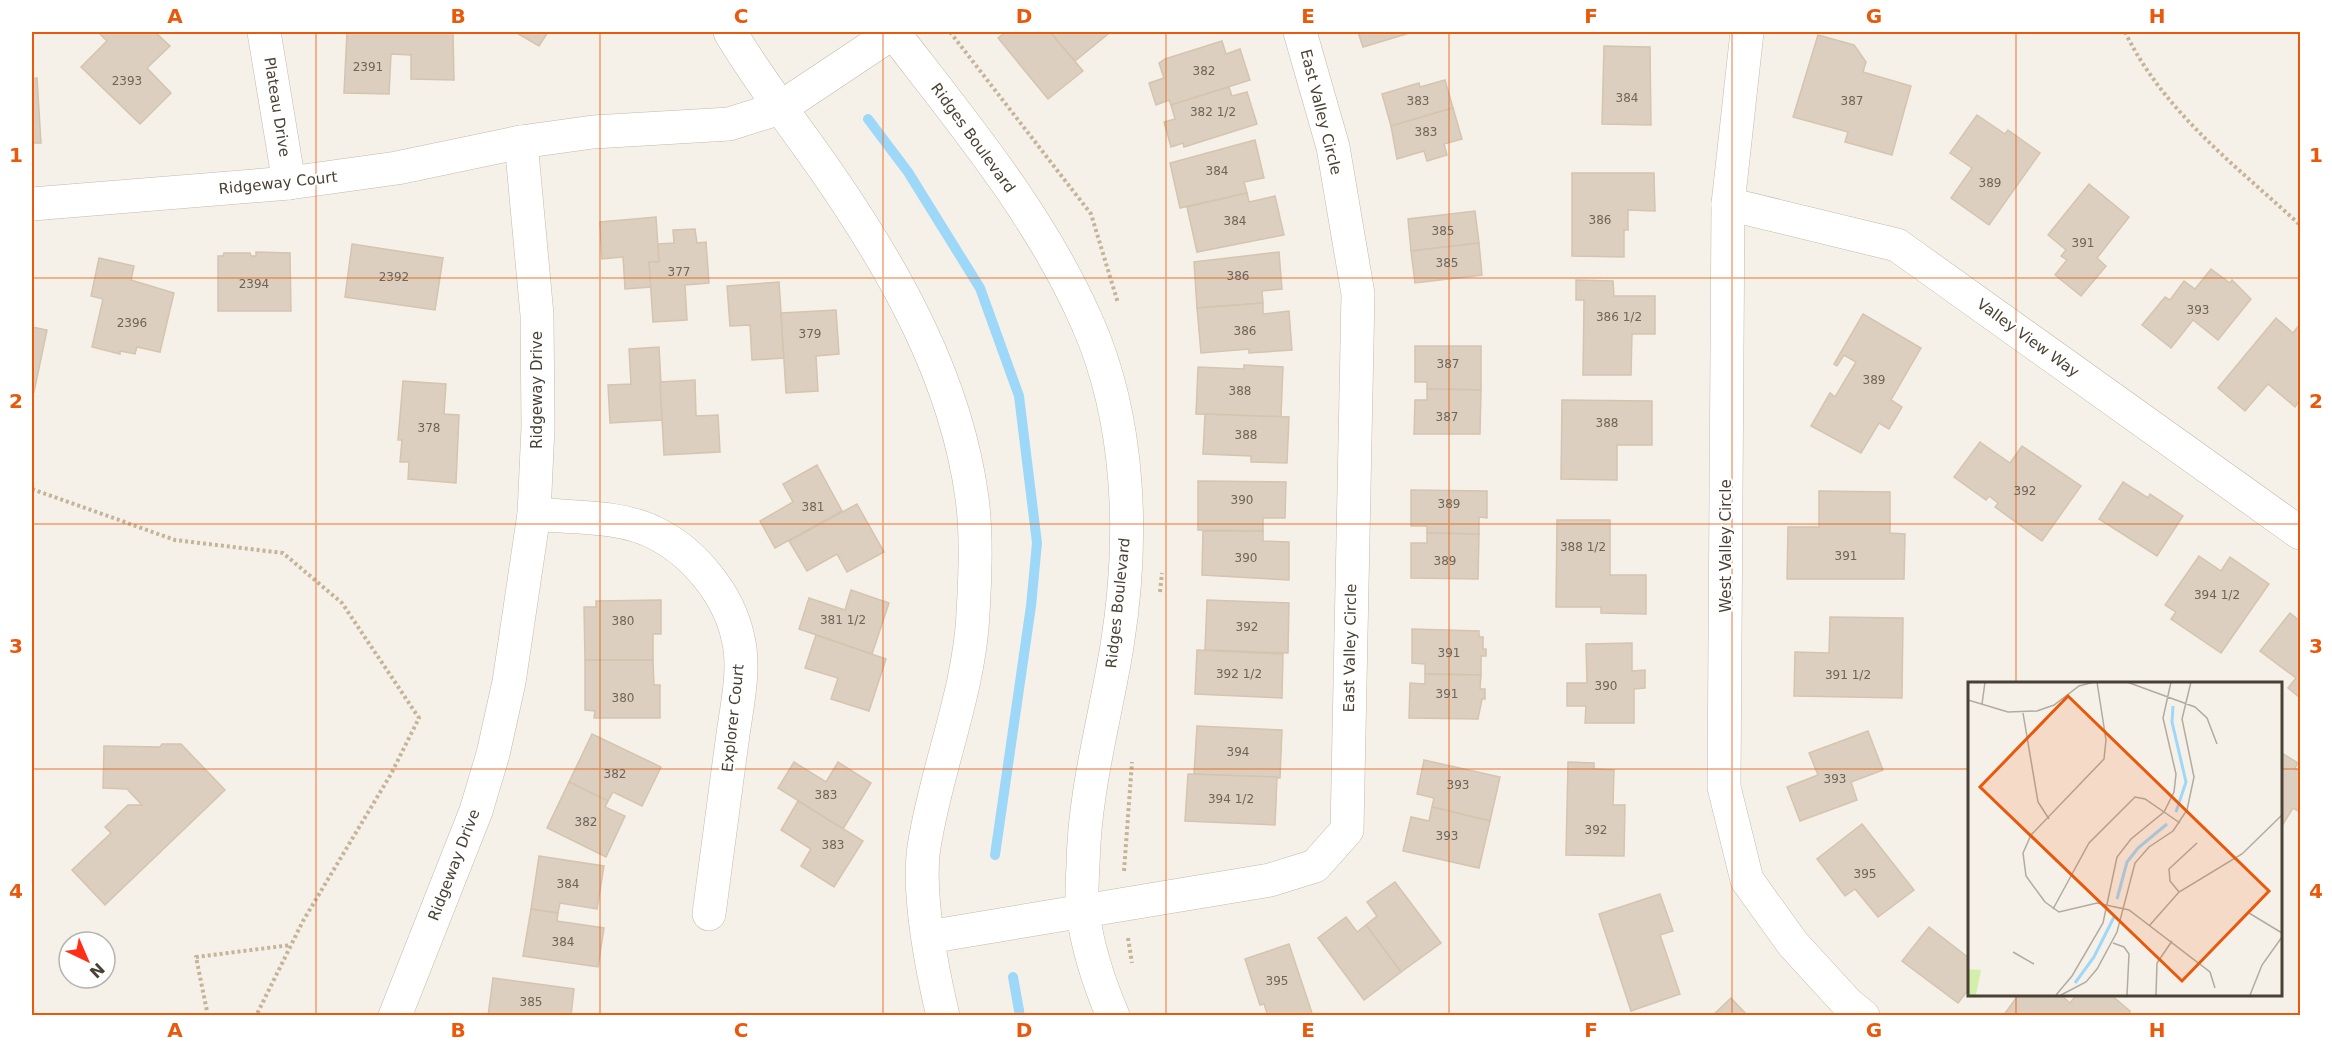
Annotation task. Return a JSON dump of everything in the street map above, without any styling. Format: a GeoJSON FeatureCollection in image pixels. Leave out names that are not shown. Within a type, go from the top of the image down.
{"type":"FeatureCollection","features":[{"type":"Feature","properties":{"kind":"street","name":"Plateau Drive"},"geometry":{"type":"LineString","coordinates":[[264,32],[289,183]]}},
{"type":"Feature","properties":{"kind":"street"},"geometry":{"type":"LineString","coordinates":[[730,32],[780,108],[826,171],[906,299],[934,363],[961,439],[972,499],[973,616],[962,688],[934,795],[923,851],[928,937],[943,1016]]}},
{"type":"Feature","properties":{"kind":"street"},"geometry":{"type":"LineString","coordinates":[[521,142],[593,132],[729,124],[780,108],[893,32]]}},
{"type":"Feature","properties":{"kind":"street","name":"Ridges Boulevard"},"geometry":{"type":"LineString","coordinates":[[893,32],[1021,203],[1059,265],[1088,324],[1105,371],[1117,424],[1125,486],[1126,558],[1117,646],[1083,826],[1082,911],[1089,951],[1113,1016]]}},
{"type":"Feature","properties":{"kind":"street","name":"East Valley Circle"},"geometry":{"type":"LineString","coordinates":[[928,937],[1270,880],[1315,866],[1347,830],[1358,294],[1333,147],[1300,32]]}},
{"type":"Feature","properties":{"kind":"street","name":"West Valley Circle"},"geometry":{"type":"LineString","coordinates":[[1747,32],[1728,204],[1724,787],[1748,880],[1793,944],[1848,1004],[1863,1016]]}},
{"type":"Feature","properties":{"kind":"street","name":"Ridgeway Court"},"geometry":{"type":"LineString","coordinates":[[32,204],[289,183],[397,168],[521,142]]}},
{"type":"Feature","properties":{"kind":"street","name":"Ridgeway Drive"},"geometry":{"type":"LineString","coordinates":[[395,1016],[476,811],[493,754],[509,682],[534,514],[538,427],[537,315],[521,142]]}},
{"type":"Feature","properties":{"kind":"street","name":"Valley View Way"},"geometry":{"type":"LineString","coordinates":[[1728,204],[1897,244],[2301,533]]}},
{"type":"Feature","properties":{"kind":"street","name":"Explorer Court"},"geometry":{"type":"LineString","coordinates":[[534,514],[627,523],[655,533],[678,548],[703,572],[723,600],[738,638],[740,680],[709,914]]}},
{"type":"Feature","properties":{"kind":"path"},"geometry":{"type":"LineString","coordinates":[[2125,32],[2157,86],[2179,114],[2301,225]]}},
{"type":"Feature","properties":{"kind":"path"},"geometry":{"type":"LineString","coordinates":[[32,489],[176,540],[283,553],[342,603],[419,718],[391,774],[303,921],[256,1016]]}},
{"type":"Feature","properties":{"kind":"path"},"geometry":{"type":"LineString","coordinates":[[208,1016],[196,957],[291,945]]}},
{"type":"Feature","properties":{"kind":"building"},"geometry":{"type":"Polygon","coordinates":[[[98,32],[155,32],[170,46],[147,68],[171,93],[140,124],[81,67],[107,41],[98,32]]]}},
{"type":"Feature","properties":{"kind":"building"},"geometry":{"type":"Polygon","coordinates":[[[347,32],[453,32],[454,80],[411,79],[411,55],[391,54],[389,94],[344,93],[347,32]]]}},
{"type":"Feature","properties":{"kind":"building"},"geometry":{"type":"Polygon","coordinates":[[[515,32],[548,32],[539,46],[515,32]]]}},
{"type":"Feature","properties":{"kind":"building"},"geometry":{"type":"Polygon","coordinates":[[[1006,32],[1050,32],[1083,71],[1048,99],[998,38],[1006,32]]]}},
{"type":"Feature","properties":{"kind":"building"},"geometry":{"type":"Polygon","coordinates":[[[1050,32],[1107,32],[1108,34],[1075,61],[1050,32]]]}},
{"type":"Feature","properties":{"kind":"building"},"geometry":{"type":"Polygon","coordinates":[[[1358,32],[1413,32],[1363,47],[1358,32]]]}},
{"type":"Feature","properties":{"kind":"building"},"geometry":{"type":"Polygon","coordinates":[[[1818,35],[1854,45],[1866,62],[1863,72],[1911,86],[1892,155],[1845,142],[1848,132],[1793,117],[1818,35]]]}},
{"type":"Feature","properties":{"kind":"building"},"geometry":{"type":"Polygon","coordinates":[[[1222,41],[1226,54],[1240,49],[1250,80],[1171,105],[1169,100],[1156,105],[1149,83],[1164,78],[1159,63],[1222,41]]]}},
{"type":"Feature","properties":{"kind":"building"},"geometry":{"type":"Polygon","coordinates":[[[1604,46],[1650,47],[1651,125],[1602,124],[1604,46]]]}},
{"type":"Feature","properties":{"kind":"building"},"geometry":{"type":"Polygon","coordinates":[[[37,78],[41,143],[32,143],[32,79],[37,78]]]}},
{"type":"Feature","properties":{"kind":"building"},"geometry":{"type":"Polygon","coordinates":[[[1445,80],[1453,108],[1391,126],[1382,94],[1419,83],[1420,87],[1445,80]]]}},
{"type":"Feature","properties":{"kind":"building"},"geometry":{"type":"Polygon","coordinates":[[[1229,87],[1232,96],[1247,92],[1257,124],[1184,147],[1183,143],[1171,147],[1164,122],[1175,119],[1171,105],[1229,87]]]}},
{"type":"Feature","properties":{"kind":"building"},"geometry":{"type":"Polygon","coordinates":[[[1453,108],[1462,139],[1444,144],[1447,155],[1427,161],[1424,151],[1397,159],[1391,126],[1453,108]]]}},
{"type":"Feature","properties":{"kind":"building"},"geometry":{"type":"Polygon","coordinates":[[[1977,115],[2005,134],[2008,130],[2040,153],[1989,225],[1951,198],[1972,168],[1950,153],[1977,115]]]}},
{"type":"Feature","properties":{"kind":"building"},"geometry":{"type":"Polygon","coordinates":[[[1255,140],[1264,178],[1244,182],[1247,193],[1180,208],[1170,163],[1255,140]]]}},
{"type":"Feature","properties":{"kind":"building"},"geometry":{"type":"Polygon","coordinates":[[[1572,173],[1654,173],[1655,211],[1628,210],[1628,230],[1624,230],[1624,257],[1572,256],[1572,173]]]}},
{"type":"Feature","properties":{"kind":"building"},"geometry":{"type":"Polygon","coordinates":[[[2089,184],[2129,217],[2097,258],[2106,266],[2081,296],[2055,275],[2067,260],[2061,256],[2066,250],[2048,235],[2089,184]]]}},
{"type":"Feature","properties":{"kind":"building"},"geometry":{"type":"Polygon","coordinates":[[[1247,193],[1249,202],[1275,196],[1284,235],[1197,252],[1187,207],[1247,193]]]}},
{"type":"Feature","properties":{"kind":"building"},"geometry":{"type":"Polygon","coordinates":[[[1475,211],[1479,243],[1411,251],[1408,219],[1475,211]]]}},
{"type":"Feature","properties":{"kind":"building"},"geometry":{"type":"Polygon","coordinates":[[[656,217],[659,262],[649,262],[651,287],[625,289],[623,257],[602,259],[600,222],[656,217]]]}},
{"type":"Feature","properties":{"kind":"building"},"geometry":{"type":"Polygon","coordinates":[[[695,229],[697,243],[706,242],[709,283],[685,285],[687,320],[653,322],[649,262],[659,262],[658,244],[674,243],[673,230],[695,229]]]}},
{"type":"Feature","properties":{"kind":"building"},"geometry":{"type":"Polygon","coordinates":[[[1479,243],[1482,275],[1415,283],[1411,251],[1479,243]]]}},
{"type":"Feature","properties":{"kind":"building"},"geometry":{"type":"Polygon","coordinates":[[[352,244],[443,258],[435,310],[345,297],[352,244]]]}},
{"type":"Feature","properties":{"kind":"building"},"geometry":{"type":"Polygon","coordinates":[[[256,252],[290,253],[291,311],[218,311],[218,256],[223,256],[224,253],[250,253],[251,256],[256,256],[256,252]]]}},
{"type":"Feature","properties":{"kind":"building"},"geometry":{"type":"Polygon","coordinates":[[[1279,252],[1282,289],[1262,291],[1263,303],[1197,308],[1194,262],[1279,252]]]}},
{"type":"Feature","properties":{"kind":"building"},"geometry":{"type":"Polygon","coordinates":[[[99,258],[134,266],[131,280],[174,293],[160,352],[137,347],[135,354],[120,351],[120,354],[92,347],[103,299],[91,296],[99,258]]]}},
{"type":"Feature","properties":{"kind":"building"},"geometry":{"type":"Polygon","coordinates":[[[2211,269],[2230,283],[2232,280],[2251,299],[2218,340],[2193,320],[2171,348],[2142,325],[2165,297],[2170,300],[2184,281],[2195,289],[2211,269]]]}},
{"type":"Feature","properties":{"kind":"building"},"geometry":{"type":"Polygon","coordinates":[[[1576,280],[1613,281],[1614,296],[1655,296],[1655,334],[1632,334],[1631,375],[1583,375],[1584,300],[1576,300],[1576,280]]]}},
{"type":"Feature","properties":{"kind":"building"},"geometry":{"type":"Polygon","coordinates":[[[779,282],[784,358],[752,360],[750,325],[730,326],[727,286],[779,282]]]}},
{"type":"Feature","properties":{"kind":"building"},"geometry":{"type":"Polygon","coordinates":[[[1263,303],[1263,314],[1289,311],[1292,350],[1249,353],[1249,349],[1201,353],[1197,308],[1263,303]]]}},
{"type":"Feature","properties":{"kind":"building"},"geometry":{"type":"Polygon","coordinates":[[[836,310],[839,354],[816,356],[818,391],[786,393],[781,313],[836,310]]]}},
{"type":"Feature","properties":{"kind":"building"},"geometry":{"type":"Polygon","coordinates":[[[1863,314],[1921,348],[1891,400],[1902,407],[1889,429],[1879,423],[1861,453],[1811,426],[1830,393],[1835,397],[1856,362],[1844,355],[1837,366],[1834,364],[1863,314]]]}},
{"type":"Feature","properties":{"kind":"building"},"geometry":{"type":"Polygon","coordinates":[[[2276,318],[2293,333],[2300,324],[2300,400],[2295,407],[2268,384],[2245,411],[2218,388],[2276,318]]]}},
{"type":"Feature","properties":{"kind":"building"},"geometry":{"type":"Polygon","coordinates":[[[32,327],[47,330],[34,392],[32,391],[32,327]]]}},
{"type":"Feature","properties":{"kind":"building"},"geometry":{"type":"Polygon","coordinates":[[[1415,346],[1481,346],[1481,390],[1427,389],[1427,382],[1415,382],[1415,346]]]}},
{"type":"Feature","properties":{"kind":"building"},"geometry":{"type":"Polygon","coordinates":[[[659,347],[663,420],[610,423],[608,385],[631,384],[629,349],[659,347]]]}},
{"type":"Feature","properties":{"kind":"building"},"geometry":{"type":"Polygon","coordinates":[[[1244,365],[1283,367],[1281,417],[1196,414],[1198,367],[1244,369],[1244,365]]]}},
{"type":"Feature","properties":{"kind":"building"},"geometry":{"type":"Polygon","coordinates":[[[695,380],[696,416],[718,415],[720,452],[664,455],[660,382],[695,380]]]}},
{"type":"Feature","properties":{"kind":"building"},"geometry":{"type":"Polygon","coordinates":[[[403,381],[446,384],[444,414],[459,415],[456,483],[408,479],[409,462],[400,462],[402,440],[398,440],[403,381]]]}},
{"type":"Feature","properties":{"kind":"building"},"geometry":{"type":"Polygon","coordinates":[[[1427,389],[1481,390],[1480,434],[1414,434],[1415,400],[1427,400],[1427,389]]]}},
{"type":"Feature","properties":{"kind":"building"},"geometry":{"type":"Polygon","coordinates":[[[1562,400],[1652,401],[1652,445],[1617,445],[1617,480],[1561,479],[1562,400]]]}},
{"type":"Feature","properties":{"kind":"building"},"geometry":{"type":"Polygon","coordinates":[[[1205,414],[1289,417],[1287,463],[1251,462],[1251,456],[1203,454],[1205,414]]]}},
{"type":"Feature","properties":{"kind":"building"},"geometry":{"type":"Polygon","coordinates":[[[1980,442],[2010,463],[2022,446],[2081,486],[2042,541],[1995,507],[1998,503],[1989,496],[1986,500],[1954,477],[1980,442]]]}},
{"type":"Feature","properties":{"kind":"building"},"geometry":{"type":"Polygon","coordinates":[[[817,465],[842,511],[775,548],[760,521],[793,502],[783,484],[817,465]]]}},
{"type":"Feature","properties":{"kind":"building"},"geometry":{"type":"Polygon","coordinates":[[[1198,481],[1286,482],[1285,518],[1263,518],[1263,531],[1198,530],[1198,481]]]}},
{"type":"Feature","properties":{"kind":"building"},"geometry":{"type":"Polygon","coordinates":[[[2123,482],[2148,498],[2150,494],[2183,516],[2157,556],[2099,519],[2123,482]]]}},
{"type":"Feature","properties":{"kind":"building"},"geometry":{"type":"Polygon","coordinates":[[[1411,490],[1487,491],[1487,518],[1479,517],[1479,534],[1427,533],[1427,526],[1411,526],[1411,490]]]}},
{"type":"Feature","properties":{"kind":"building"},"geometry":{"type":"Polygon","coordinates":[[[1819,491],[1890,492],[1890,533],[1905,534],[1904,579],[1787,579],[1788,527],[1819,527],[1819,491]]]}},
{"type":"Feature","properties":{"kind":"building"},"geometry":{"type":"Polygon","coordinates":[[[857,504],[884,552],[847,572],[837,554],[807,571],[789,541],[857,504]]]}},
{"type":"Feature","properties":{"kind":"building"},"geometry":{"type":"Polygon","coordinates":[[[1557,520],[1610,520],[1610,575],[1646,575],[1646,614],[1601,613],[1601,607],[1556,607],[1557,520]]]}},
{"type":"Feature","properties":{"kind":"building"},"geometry":{"type":"Polygon","coordinates":[[[1203,531],[1263,531],[1263,541],[1289,542],[1289,580],[1202,575],[1203,531]]]}},
{"type":"Feature","properties":{"kind":"building"},"geometry":{"type":"Polygon","coordinates":[[[1427,533],[1479,534],[1478,579],[1411,578],[1411,543],[1427,543],[1427,533]]]}},
{"type":"Feature","properties":{"kind":"building"},"geometry":{"type":"Polygon","coordinates":[[[2199,556],[2221,571],[2230,557],[2269,584],[2221,653],[2171,619],[2176,612],[2165,605],[2199,556]]]}},
{"type":"Feature","properties":{"kind":"building"},"geometry":{"type":"Polygon","coordinates":[[[851,590],[889,603],[872,654],[799,629],[809,598],[845,610],[851,590]]]}},
{"type":"Feature","properties":{"kind":"building"},"geometry":{"type":"Polygon","coordinates":[[[661,600],[661,634],[653,634],[653,660],[585,660],[584,607],[596,607],[596,601],[661,600]]]}},
{"type":"Feature","properties":{"kind":"building"},"geometry":{"type":"Polygon","coordinates":[[[1207,600],[1289,603],[1288,653],[1205,650],[1207,600]]]}},
{"type":"Feature","properties":{"kind":"building"},"geometry":{"type":"Polygon","coordinates":[[[2290,613],[2300,621],[2300,698],[2288,688],[2296,678],[2260,651],[2290,613]]]}},
{"type":"Feature","properties":{"kind":"building"},"geometry":{"type":"Polygon","coordinates":[[[1830,617],[1903,618],[1902,698],[1794,696],[1795,652],[1829,653],[1830,617]]]}},
{"type":"Feature","properties":{"kind":"building"},"geometry":{"type":"Polygon","coordinates":[[[1412,629],[1479,631],[1479,637],[1483,637],[1483,649],[1486,649],[1486,656],[1481,656],[1481,675],[1425,674],[1425,664],[1412,663],[1412,629]]]}},
{"type":"Feature","properties":{"kind":"building"},"geometry":{"type":"Polygon","coordinates":[[[816,635],[886,659],[869,711],[831,699],[838,678],[805,668],[816,635]]]}},
{"type":"Feature","properties":{"kind":"building"},"geometry":{"type":"Polygon","coordinates":[[[1632,643],[1632,671],[1645,670],[1645,688],[1634,689],[1634,723],[1585,723],[1586,706],[1567,706],[1567,683],[1587,683],[1586,644],[1632,643]]]}},
{"type":"Feature","properties":{"kind":"building"},"geometry":{"type":"Polygon","coordinates":[[[1197,650],[1283,654],[1282,698],[1195,694],[1197,650]]]}},
{"type":"Feature","properties":{"kind":"building"},"geometry":{"type":"Polygon","coordinates":[[[585,660],[653,660],[654,685],[660,685],[660,718],[594,718],[595,711],[585,710],[585,660]]]}},
{"type":"Feature","properties":{"kind":"building"},"geometry":{"type":"Polygon","coordinates":[[[1425,674],[1481,675],[1480,689],[1485,689],[1485,699],[1482,699],[1478,719],[1409,718],[1410,683],[1425,684],[1425,674]]]}},
{"type":"Feature","properties":{"kind":"building"},"geometry":{"type":"Polygon","coordinates":[[[1197,726],[1282,730],[1280,778],[1194,774],[1197,726]]]}},
{"type":"Feature","properties":{"kind":"building"},"geometry":{"type":"Polygon","coordinates":[[[1868,731],[1883,770],[1851,782],[1857,800],[1800,821],[1787,787],[1818,775],[1809,753],[1868,731]]]}},
{"type":"Feature","properties":{"kind":"building"},"geometry":{"type":"Polygon","coordinates":[[[592,734],[661,767],[642,806],[613,792],[608,801],[569,782],[592,734]]]}},
{"type":"Feature","properties":{"kind":"building"},"geometry":{"type":"Polygon","coordinates":[[[162,744],[181,744],[225,790],[105,905],[72,870],[111,833],[105,827],[128,805],[142,805],[127,789],[103,788],[104,746],[160,747],[162,744]]]}},
{"type":"Feature","properties":{"kind":"building"},"geometry":{"type":"Polygon","coordinates":[[[2281,753],[2298,763],[2295,768],[2300,772],[2300,812],[2293,808],[2281,827],[2281,753]]]}},
{"type":"Feature","properties":{"kind":"building"},"geometry":{"type":"Polygon","coordinates":[[[1424,760],[1500,777],[1490,821],[1432,807],[1434,798],[1417,794],[1424,760]]]}},
{"type":"Feature","properties":{"kind":"building"},"geometry":{"type":"Polygon","coordinates":[[[794,762],[826,782],[838,762],[871,783],[843,829],[778,788],[794,762]]]}},
{"type":"Feature","properties":{"kind":"building"},"geometry":{"type":"Polygon","coordinates":[[[1568,762],[1594,763],[1594,769],[1614,770],[1613,805],[1625,805],[1624,856],[1566,855],[1568,762]]]}},
{"type":"Feature","properties":{"kind":"building"},"geometry":{"type":"Polygon","coordinates":[[[1188,774],[1277,777],[1275,825],[1185,821],[1188,774]]]}},
{"type":"Feature","properties":{"kind":"building"},"geometry":{"type":"Polygon","coordinates":[[[569,782],[608,801],[605,807],[625,816],[606,857],[547,828],[569,782]]]}},
{"type":"Feature","properties":{"kind":"building"},"geometry":{"type":"Polygon","coordinates":[[[798,801],[863,841],[834,887],[801,866],[811,849],[781,830],[798,801]]]}},
{"type":"Feature","properties":{"kind":"building"},"geometry":{"type":"Polygon","coordinates":[[[1432,807],[1490,821],[1479,868],[1403,851],[1411,817],[1429,821],[1432,807]]]}},
{"type":"Feature","properties":{"kind":"building"},"geometry":{"type":"Polygon","coordinates":[[[1862,824],[1914,890],[1878,917],[1855,889],[1845,896],[1817,859],[1862,824]]]}},
{"type":"Feature","properties":{"kind":"building"},"geometry":{"type":"Polygon","coordinates":[[[539,856],[604,866],[597,909],[560,903],[558,913],[531,909],[539,856]]]}},
{"type":"Feature","properties":{"kind":"building"},"geometry":{"type":"Polygon","coordinates":[[[1395,882],[1441,943],[1401,972],[1366,925],[1377,916],[1367,902],[1395,882]]]}},
{"type":"Feature","properties":{"kind":"building"},"geometry":{"type":"Polygon","coordinates":[[[1660,894],[1673,931],[1660,935],[1680,994],[1631,1011],[1599,914],[1660,894]]]}},
{"type":"Feature","properties":{"kind":"building"},"geometry":{"type":"Polygon","coordinates":[[[531,909],[558,913],[557,921],[604,928],[598,967],[523,956],[531,909]]]}},
{"type":"Feature","properties":{"kind":"building"},"geometry":{"type":"Polygon","coordinates":[[[1346,917],[1357,932],[1366,925],[1401,972],[1364,1000],[1318,938],[1346,917]]]}},
{"type":"Feature","properties":{"kind":"building"},"geometry":{"type":"Polygon","coordinates":[[[1929,927],[1968,957],[1968,990],[1958,1003],[1902,961],[1929,927]]]}},
{"type":"Feature","properties":{"kind":"building"},"geometry":{"type":"Polygon","coordinates":[[[1289,944],[1313,1016],[1268,1016],[1264,1004],[1260,1005],[1245,959],[1289,944]]]}},
{"type":"Feature","properties":{"kind":"building"},"geometry":{"type":"Polygon","coordinates":[[[493,978],[574,989],[571,1016],[488,1016],[493,978]]]}},
{"type":"Feature","properties":{"kind":"building"},"geometry":{"type":"Polygon","coordinates":[[[2018,996],[2062,996],[2070,1003],[2075,996],[2112,996],[2130,1011],[2129,1016],[2003,1016],[2018,996]]]}},
{"type":"Feature","properties":{"kind":"building"},"geometry":{"type":"Polygon","coordinates":[[[1731,998],[1748,1016],[1712,1016],[1731,998]]]}},
{"type":"Feature","properties":{"kind":"waterway"},"geometry":{"type":"LineString","coordinates":[[868,119],[908,172],[980,288],[1019,396],[1037,543],[1031,606],[995,855]]}},
{"type":"Feature","properties":{"kind":"waterway"},"geometry":{"type":"LineString","coordinates":[[1013,977],[1020,1016]]}}]}
